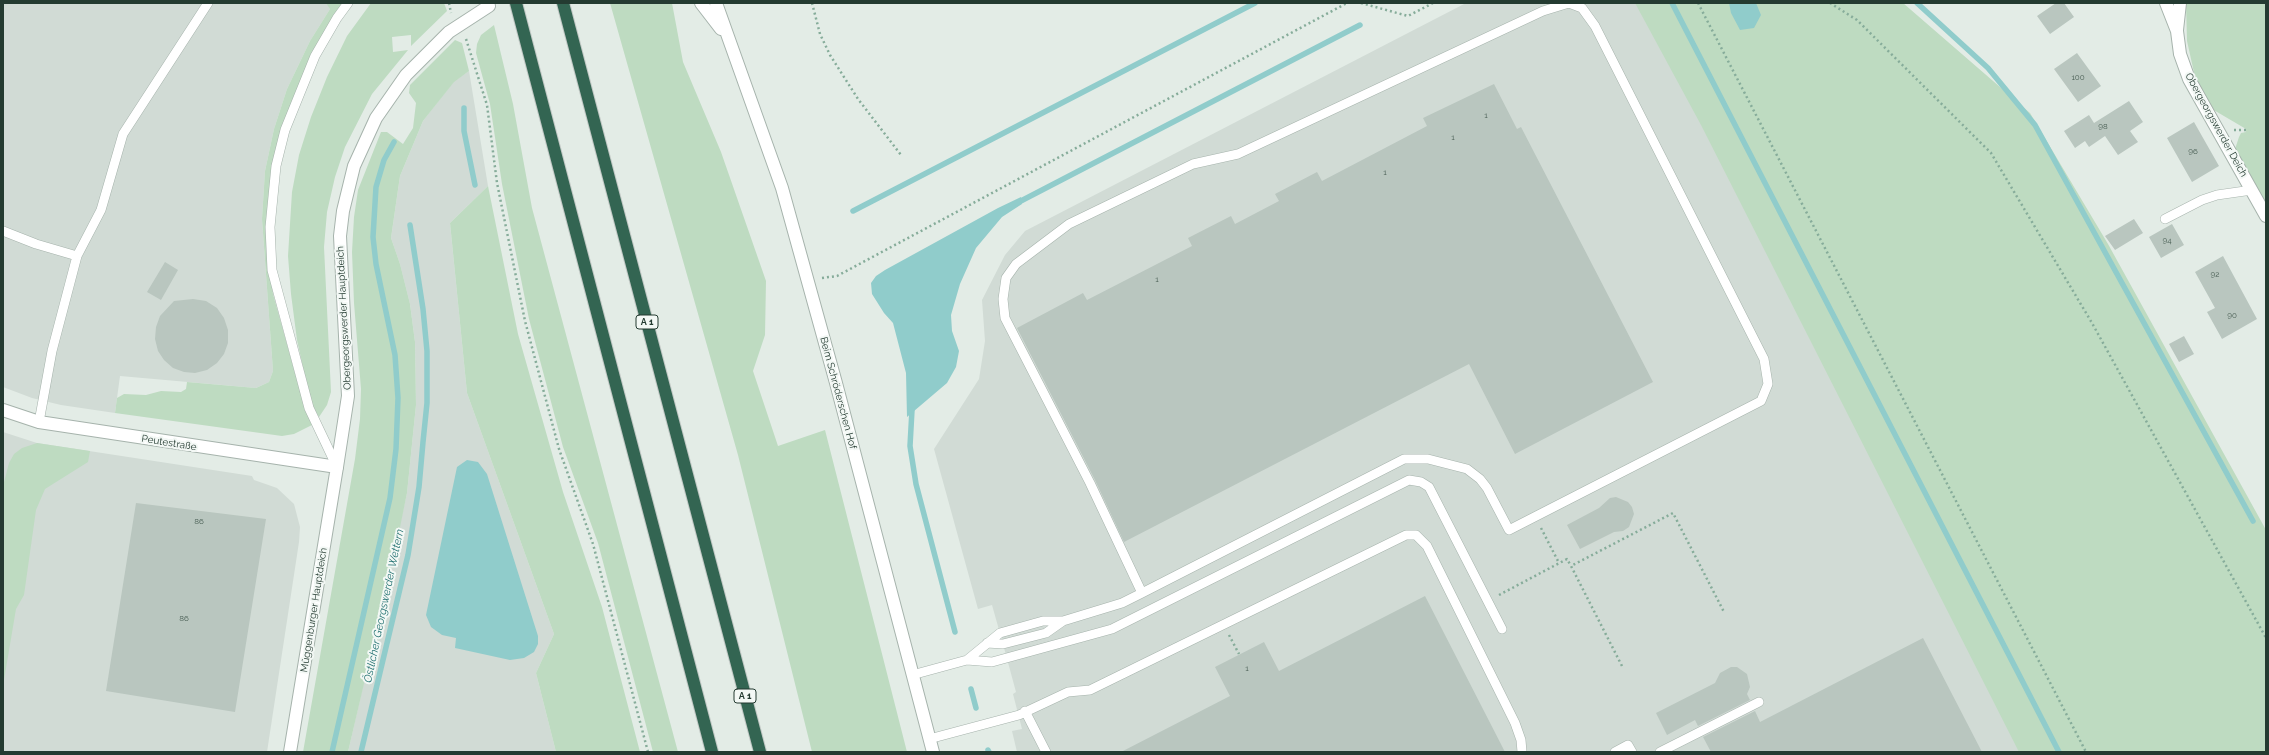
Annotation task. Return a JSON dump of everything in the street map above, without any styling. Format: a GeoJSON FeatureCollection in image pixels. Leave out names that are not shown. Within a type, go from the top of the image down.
{"type":"FeatureCollection","features":[{"type":"Feature","properties":{"kind":"highway"},"geometry":{"type":"LineString","coordinates":[[516,3],[712,752]]}},
{"type":"Feature","properties":{"kind":"highway","name":"A 1"},"geometry":{"type":"LineString","coordinates":[[563,4],[760,752]]}},
{"type":"Feature","properties":{"kind":"street","name":"Beim Schröderschen Hof"},"geometry":{"type":"LineString","coordinates":[[701,3],[728,40]]}},
{"type":"Feature","properties":{"kind":"street","name":"Beim Schröderschen Hof"},"geometry":{"type":"LineString","coordinates":[[716,3],[782,188],[933,752]]}},
{"type":"Feature","properties":{"kind":"street","name":"Obergeorgswerder Deich"},"geometry":{"type":"LineString","coordinates":[[2166,3],[2177,31]]}},
{"type":"Feature","properties":{"kind":"street","name":"Obergeorgswerder Deich"},"geometry":{"type":"LineString","coordinates":[[2180,3],[2177,31],[2180,54],[2189,79],[2266,216]]}},
{"type":"Feature","properties":{"kind":"street","name":"Obergeorgswerder Hauptdeich"},"geometry":{"type":"LineString","coordinates":[[338,467],[348,396],[340,244],[343,211],[348,186],[363,145],[389,98],[406,75],[426,54],[461,23],[488,6]]}},
{"type":"Feature","properties":{"kind":"street","name":"Peutestraße"},"geometry":{"type":"LineString","coordinates":[[3,410],[39,422],[338,467]]}},
{"type":"Feature","properties":{"kind":"street","name":"Müggenburger Hauptdeich"},"geometry":{"type":"LineString","coordinates":[[290,752],[338,467]]}},
{"type":"Feature","properties":{"kind":"lane"},"geometry":{"type":"LineString","coordinates":[[39,422],[52,351],[77,256],[100,210],[123,134],[208,3]]}},
{"type":"Feature","properties":{"kind":"lane"},"geometry":{"type":"LineString","coordinates":[[338,467],[309,408],[272,270],[270,227],[276,166],[285,130],[315,56],[337,18],[348,3]]}},
{"type":"Feature","properties":{"kind":"lane"},"geometry":{"type":"LineString","coordinates":[[967,660],[1000,633],[1043,621],[1063,622],[1108,608],[1142,593],[1404,459],[1428,459],[1467,470],[1480,479],[1509,530],[1756,405],[1764,398],[1768,384],[1764,359],[1595,26],[1582,8],[1569,3],[1543,11],[1238,154],[1193,164],[1070,224],[1016,264],[1006,278],[1003,299],[1006,318],[1090,483],[1142,593]]}},
{"type":"Feature","properties":{"kind":"lane"},"geometry":{"type":"LineString","coordinates":[[2165,220],[2202,200],[2217,195],[2252,190]]}},
{"type":"Feature","properties":{"kind":"lane"},"geometry":{"type":"LineString","coordinates":[[3,231],[36,244],[77,256]]}},
{"type":"Feature","properties":{"kind":"lane"},"geometry":{"type":"LineString","coordinates":[[912,675],[967,660],[992,662],[1112,629],[1409,480],[1421,482],[1429,487],[1502,629]]}},
{"type":"Feature","properties":{"kind":"lane"},"geometry":{"type":"LineString","coordinates":[[929,739],[1019,715],[1068,692],[1090,690],[1406,535],[1416,535],[1427,546],[1515,723],[1521,740],[1522,752]]}},
{"type":"Feature","properties":{"kind":"lane"},"geometry":{"type":"LineString","coordinates":[[1660,752],[1759,702]]}},
{"type":"Feature","properties":{"kind":"lane"},"geometry":{"type":"LineString","coordinates":[[1025,711],[1046,752]]}},
{"type":"Feature","properties":{"kind":"lane"},"geometry":{"type":"LineString","coordinates":[[1615,752],[1628,745],[1632,752]]}},
{"type":"Feature","properties":{"kind":"path"},"geometry":{"type":"LineString","coordinates":[[449,3],[452,14]]}},
{"type":"Feature","properties":{"kind":"path"},"geometry":{"type":"LineString","coordinates":[[812,3],[820,34],[830,55],[858,99],[901,155]]}},
{"type":"Feature","properties":{"kind":"path"},"geometry":{"type":"LineString","coordinates":[[807,281],[837,276],[1347,3]]}},
{"type":"Feature","properties":{"kind":"path"},"geometry":{"type":"LineString","coordinates":[[1361,3],[1408,16],[1433,3]]}},
{"type":"Feature","properties":{"kind":"path"},"geometry":{"type":"LineString","coordinates":[[1698,3],[2086,752]]}},
{"type":"Feature","properties":{"kind":"path"},"geometry":{"type":"LineString","coordinates":[[1830,3],[1857,20],[1991,153],[2092,322],[2266,638]]}},
{"type":"Feature","properties":{"kind":"path"},"geometry":{"type":"LineString","coordinates":[[461,23],[486,105],[497,184],[525,321],[559,449],[593,544],[648,752]]}},
{"type":"Feature","properties":{"kind":"path"},"geometry":{"type":"LineString","coordinates":[[1571,566],[1673,513],[1724,612]]}},
{"type":"Feature","properties":{"kind":"path"},"geometry":{"type":"LineString","coordinates":[[1536,517],[1559,563]]}},
{"type":"Feature","properties":{"kind":"path"},"geometry":{"type":"LineString","coordinates":[[1488,602],[1567,559],[1622,666]]}},
{"type":"Feature","properties":{"kind":"path"},"geometry":{"type":"LineString","coordinates":[[1223,624],[1239,654]]}},
{"type":"Feature","properties":{"kind":"shaded area"},"geometry":{"type":"Polygon","coordinates":[[[3,3],[326,3],[329,5],[330,9],[310,41],[287,89],[274,129],[265,171],[262,219],[273,371],[269,382],[256,388],[120,376],[115,413],[61,405],[32,398],[3,387],[3,3]]]}},
{"type":"Feature","properties":{"kind":"shaded area"},"geometry":{"type":"Polygon","coordinates":[[[1466,3],[1643,3],[2027,752],[1017,752],[1012,731],[1022,729],[1013,694],[1016,692],[1003,644],[992,605],[978,609],[934,449],[979,379],[985,341],[982,300],[1005,255],[1025,231],[1466,3]]]}},
{"type":"Feature","properties":{"kind":"shaded area"},"geometry":{"type":"Polygon","coordinates":[[[469,71],[488,186],[450,223],[467,393],[554,634],[536,673],[556,752],[348,752],[407,493],[416,405],[415,342],[410,304],[400,264],[391,238],[400,176],[423,121],[454,81],[469,71]]]}},
{"type":"Feature","properties":{"kind":"shaded area"},"geometry":{"type":"Polygon","coordinates":[[[3,432],[37,443],[252,476],[254,480],[277,488],[294,504],[300,527],[299,542],[267,752],[3,752],[3,432]]]}},
{"type":"Feature","properties":{"kind":"green space"},"geometry":{"type":"Polygon","coordinates":[[[326,3],[343,3],[278,149],[269,259],[273,294],[305,409],[312,425],[294,434],[282,436],[115,413],[117,398],[124,394],[146,395],[161,391],[181,392],[186,389],[187,382],[256,388],[269,382],[273,371],[262,219],[265,171],[274,129],[287,89],[310,41],[330,9],[326,3]]]}},
{"type":"Feature","properties":{"kind":"green space"},"geometry":{"type":"Polygon","coordinates":[[[371,3],[444,3],[447,11],[411,46],[411,35],[392,37],[393,52],[408,50],[372,94],[345,147],[335,177],[327,212],[324,247],[331,392],[327,405],[319,417],[313,407],[304,372],[297,340],[291,294],[288,256],[292,192],[299,155],[311,117],[327,77],[347,36],[371,3]]]}},
{"type":"Feature","properties":{"kind":"green space"},"geometry":{"type":"Polygon","coordinates":[[[610,3],[672,3],[683,62],[721,152],[766,281],[765,335],[753,371],[778,446],[825,430],[907,752],[812,752],[738,455],[610,3]]]}},
{"type":"Feature","properties":{"kind":"green space"},"geometry":{"type":"Polygon","coordinates":[[[1635,3],[1903,3],[2030,113],[2108,244],[2266,530],[2266,752],[2019,752],[1701,125],[1635,3]]]}},
{"type":"Feature","properties":{"kind":"green space"},"geometry":{"type":"Polygon","coordinates":[[[2186,3],[2266,3],[2266,205],[2235,149],[2241,133],[2246,132],[2246,129],[2212,109],[2195,77],[2187,41],[2186,3]]]}},
{"type":"Feature","properties":{"kind":"green space"},"geometry":{"type":"Polygon","coordinates":[[[494,25],[513,104],[532,208],[678,752],[653,752],[598,543],[563,447],[529,319],[502,184],[490,104],[476,53],[477,44],[481,35],[494,25]]]}},
{"type":"Feature","properties":{"kind":"green space"},"geometry":{"type":"Polygon","coordinates":[[[455,40],[462,43],[469,71],[454,82],[423,121],[400,176],[391,238],[400,264],[410,304],[415,342],[416,405],[407,493],[396,547],[348,752],[303,752],[355,459],[360,419],[361,389],[354,303],[352,252],[354,217],[358,190],[381,132],[387,132],[403,144],[413,128],[416,103],[409,93],[410,85],[455,40]]]}},
{"type":"Feature","properties":{"kind":"green space"},"geometry":{"type":"Polygon","coordinates":[[[488,186],[518,334],[563,492],[602,607],[640,752],[556,752],[536,673],[554,634],[467,393],[450,223],[488,186]]]}},
{"type":"Feature","properties":{"kind":"green space"},"geometry":{"type":"Polygon","coordinates":[[[37,443],[90,451],[88,462],[45,489],[36,510],[24,595],[16,609],[3,686],[3,486],[9,463],[14,454],[22,448],[37,443]]]}},
{"type":"Feature","properties":{"kind":"water"},"geometry":{"type":"Polygon","coordinates":[[[1729,3],[1756,3],[1761,15],[1754,28],[1740,30],[1731,13],[1729,3]]]}},
{"type":"Feature","properties":{"kind":"water"},"geometry":{"type":"Polygon","coordinates":[[[1021,197],[1022,204],[1002,217],[976,248],[960,284],[951,315],[952,331],[959,351],[956,367],[947,383],[907,417],[906,373],[893,323],[884,313],[872,294],[871,283],[876,276],[885,270],[1021,197]]]}},
{"type":"Feature","properties":{"kind":"water"},"geometry":{"type":"Polygon","coordinates":[[[467,460],[478,462],[487,474],[538,636],[538,644],[534,652],[524,658],[510,660],[455,648],[456,638],[442,635],[431,627],[426,615],[457,467],[467,460]]]}},
{"type":"Feature","properties":{"kind":"building"},"geometry":{"type":"Polygon","coordinates":[[[2056,3],[2064,3],[2074,17],[2050,34],[2037,16],[2056,3]]]}},
{"type":"Feature","properties":{"kind":"building"},"geometry":{"type":"Polygon","coordinates":[[[2077,53],[2101,86],[2078,102],[2054,69],[2077,53]]]}},
{"type":"Feature","properties":{"kind":"building"},"geometry":{"type":"Polygon","coordinates":[[[1494,84],[1517,129],[1521,127],[1653,382],[1515,454],[1469,364],[1124,542],[1095,480],[1017,328],[1083,293],[1087,300],[1192,246],[1188,238],[1231,216],[1235,224],[1279,201],[1275,194],[1317,172],[1322,181],[1427,126],[1423,118],[1494,84]]]}},
{"type":"Feature","properties":{"kind":"building"},"geometry":{"type":"Polygon","coordinates":[[[2129,101],[2143,122],[2130,131],[2138,142],[2118,155],[2105,136],[2089,147],[2085,141],[2075,148],[2064,131],[2089,115],[2094,123],[2129,101]]]}},
{"type":"Feature","properties":{"kind":"building"},"geometry":{"type":"Polygon","coordinates":[[[2194,122],[2219,166],[2192,182],[2167,138],[2194,122]]]}},
{"type":"Feature","properties":{"kind":"building"},"geometry":{"type":"Polygon","coordinates":[[[2134,219],[2143,233],[2115,250],[2105,236],[2134,219]]]}},
{"type":"Feature","properties":{"kind":"building"},"geometry":{"type":"Polygon","coordinates":[[[2172,224],[2184,245],[2161,258],[2149,237],[2172,224]]]}},
{"type":"Feature","properties":{"kind":"building"},"geometry":{"type":"Polygon","coordinates":[[[2223,256],[2257,319],[2222,339],[2207,312],[2215,308],[2195,272],[2223,256]]]}},
{"type":"Feature","properties":{"kind":"building"},"geometry":{"type":"Polygon","coordinates":[[[165,262],[178,270],[161,300],[147,292],[165,262]]]}},
{"type":"Feature","properties":{"kind":"building"},"geometry":{"type":"Polygon","coordinates":[[[193,299],[206,301],[217,308],[224,318],[228,330],[228,343],[224,354],[217,363],[207,370],[195,373],[184,372],[173,368],[164,360],[158,351],[155,339],[156,327],[160,316],[174,301],[193,299]]]}},
{"type":"Feature","properties":{"kind":"building"},"geometry":{"type":"Polygon","coordinates":[[[2184,336],[2194,354],[2179,362],[2169,344],[2184,336]]]}},
{"type":"Feature","properties":{"kind":"building"},"geometry":{"type":"Polygon","coordinates":[[[1616,497],[1628,502],[1632,507],[1634,514],[1629,527],[1623,531],[1614,532],[1580,549],[1567,525],[1599,508],[1610,498],[1616,497]]]}},
{"type":"Feature","properties":{"kind":"building"},"geometry":{"type":"Polygon","coordinates":[[[136,503],[266,519],[235,712],[106,691],[136,503]]]}},
{"type":"Feature","properties":{"kind":"building"},"geometry":{"type":"Polygon","coordinates":[[[1425,596],[1505,752],[1121,752],[1230,696],[1215,667],[1264,642],[1279,671],[1425,596]]]}},
{"type":"Feature","properties":{"kind":"building"},"geometry":{"type":"Polygon","coordinates":[[[1923,638],[1982,752],[1711,752],[1703,737],[1755,711],[1760,722],[1923,638]]]}},
{"type":"Feature","properties":{"kind":"building"},"geometry":{"type":"Polygon","coordinates":[[[1731,667],[1737,667],[1747,674],[1750,687],[1747,694],[1750,700],[1698,726],[1695,720],[1667,735],[1656,713],[1715,683],[1720,673],[1731,667]]]}},
{"type":"Feature","properties":{"kind":"waterway"},"geometry":{"type":"LineString","coordinates":[[853,211],[1255,3]]}},
{"type":"Feature","properties":{"kind":"waterway"},"geometry":{"type":"LineString","coordinates":[[1672,3],[2059,752]]}},
{"type":"Feature","properties":{"kind":"waterway"},"geometry":{"type":"LineString","coordinates":[[1917,3],[1988,68],[2035,125],[2253,521]]}},
{"type":"Feature","properties":{"kind":"waterway"},"geometry":{"type":"LineString","coordinates":[[1017,203],[1360,25]]}},
{"type":"Feature","properties":{"kind":"waterway"},"geometry":{"type":"LineString","coordinates":[[464,108],[464,131],[475,185]]}},
{"type":"Feature","properties":{"kind":"waterway"},"geometry":{"type":"LineString","coordinates":[[332,752],[390,498],[396,449],[398,398],[395,355],[376,264],[373,237],[376,187],[384,160],[394,142]]}},
{"type":"Feature","properties":{"kind":"waterway","name":"Östlicher Georgswerder Wettern"},"geometry":{"type":"LineString","coordinates":[[361,752],[408,555],[419,487],[427,403],[427,351],[423,309],[410,225]]}},
{"type":"Feature","properties":{"kind":"waterway"},"geometry":{"type":"LineString","coordinates":[[912,410],[910,446],[916,484],[955,632]]}},
{"type":"Feature","properties":{"kind":"waterway"},"geometry":{"type":"LineString","coordinates":[[971,689],[976,708]]}}]}
